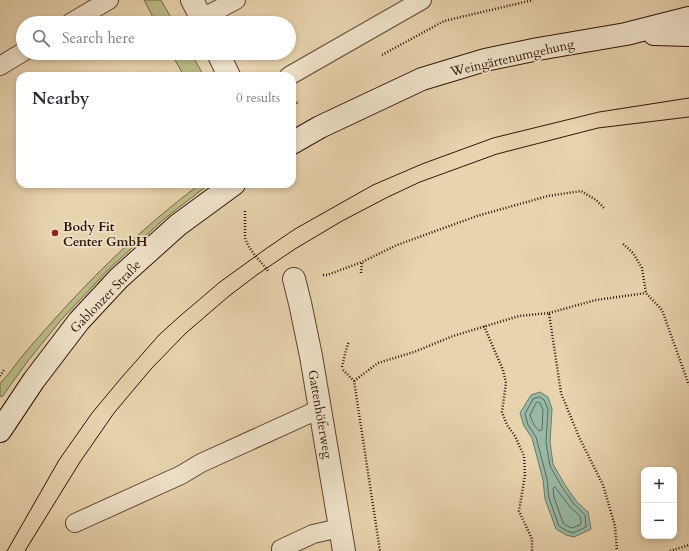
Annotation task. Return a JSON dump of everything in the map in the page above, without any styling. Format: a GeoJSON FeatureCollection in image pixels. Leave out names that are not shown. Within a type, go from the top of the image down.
{"type":"FeatureCollection","features":[{"type":"Feature","properties":{"kind":"main road","name":"Weingärtenumgehung"},"geometry":{"type":"LineString","coordinates":[[296,141],[320,127],[422,79],[485,60],[538,49],[626,34],[689,18]]}},
{"type":"Feature","properties":{"kind":"main road","name":"Weingärtenumgehung"},"geometry":{"type":"LineString","coordinates":[[626,34],[689,35]]}},
{"type":"Feature","properties":{"kind":"main road"},"geometry":{"type":"LineString","coordinates":[[221,60],[227,72]]}},
{"type":"Feature","properties":{"kind":"main road","name":"Gablonzer Straße"},"geometry":{"type":"LineString","coordinates":[[1,428],[34,380],[79,321],[119,278],[178,225],[228,188]]}},
{"type":"Feature","properties":{"kind":"main road","name":"Gattenhöferweg"},"geometry":{"type":"LineString","coordinates":[[294,279],[302,311],[344,551]]}},
{"type":"Feature","properties":{"kind":"lane"},"geometry":{"type":"LineString","coordinates":[[82,16],[109,0]]}},
{"type":"Feature","properties":{"kind":"lane"},"geometry":{"type":"LineString","coordinates":[[199,14],[236,0]]}},
{"type":"Feature","properties":{"kind":"lane"},"geometry":{"type":"LineString","coordinates":[[296,72],[422,0]]}},
{"type":"Feature","properties":{"kind":"lane"},"geometry":{"type":"LineString","coordinates":[[0,66],[16,56]]}},
{"type":"Feature","properties":{"kind":"lane"},"geometry":{"type":"LineString","coordinates":[[74,523],[320,409]]}},
{"type":"Feature","properties":{"kind":"lane"},"geometry":{"type":"LineString","coordinates":[[281,551],[281,549],[313,534],[340,528]]}},
{"type":"Feature","properties":{"kind":"path"},"geometry":{"type":"LineString","coordinates":[[382,55],[444,21],[533,0]]}},
{"type":"Feature","properties":{"kind":"path"},"geometry":{"type":"LineString","coordinates":[[296,104],[300,101]]}},
{"type":"Feature","properties":{"kind":"path"},"geometry":{"type":"LineString","coordinates":[[232,188],[245,210],[246,240],[272,276],[276,284],[294,279],[327,275],[362,262],[398,245],[477,216],[548,196],[581,191],[596,200],[604,208]]}},
{"type":"Feature","properties":{"kind":"path"},"geometry":{"type":"LineString","coordinates":[[623,244],[633,253],[642,268],[646,293],[662,310],[689,384]]}},
{"type":"Feature","properties":{"kind":"path"},"geometry":{"type":"LineString","coordinates":[[361,273],[362,262]]}},
{"type":"Feature","properties":{"kind":"path"},"geometry":{"type":"LineString","coordinates":[[380,551],[354,381],[378,363],[414,352],[453,336],[484,326],[519,316],[549,313],[596,300],[646,293]]}},
{"type":"Feature","properties":{"kind":"path"},"geometry":{"type":"LineString","coordinates":[[549,313],[561,393],[579,437],[603,485],[615,526],[617,551]]}},
{"type":"Feature","properties":{"kind":"path"},"geometry":{"type":"LineString","coordinates":[[484,326],[504,370],[506,383],[502,412],[507,425],[515,436],[524,456],[525,475],[519,511],[532,539],[532,551]]}},
{"type":"Feature","properties":{"kind":"path"},"geometry":{"type":"LineString","coordinates":[[342,369],[349,341]]}},
{"type":"Feature","properties":{"kind":"path"},"geometry":{"type":"LineString","coordinates":[[670,551],[689,545]]}},
{"type":"Feature","properties":{"kind":"green space"},"geometry":{"type":"Polygon","coordinates":[[[144,0],[161,0],[170,16],[152,16],[144,0]]]}},
{"type":"Feature","properties":{"kind":"green space"},"geometry":{"type":"Polygon","coordinates":[[[175,60],[195,60],[202,72],[182,72],[175,60]]]}},
{"type":"Feature","properties":{"kind":"green space"},"geometry":{"type":"Polygon","coordinates":[[[195,188],[204,188],[164,219],[110,268],[61,320],[27,362],[2,397],[0,396],[0,384],[2,381],[75,297],[114,257],[195,188]]]}},
{"type":"Feature","properties":{"kind":"water"},"geometry":{"type":"Polygon","coordinates":[[[540,392],[548,397],[552,409],[550,442],[553,464],[577,502],[588,512],[591,529],[574,537],[566,535],[556,529],[545,499],[543,480],[532,438],[524,426],[520,413],[531,395],[540,392]]]}},
{"type":"Feature","properties":{"kind":"tram line"},"geometry":{"type":"LineString","coordinates":[[7,551],[59,460],[92,413],[159,335],[220,282],[295,229],[373,185],[422,164],[493,138],[599,112],[689,98]]}},
{"type":"Feature","properties":{"kind":"tram line"},"geometry":{"type":"LineString","coordinates":[[25,551],[80,462],[114,413],[151,369],[186,333],[229,296],[295,249],[342,221],[388,197],[420,182],[497,154],[598,128],[689,117]]}},
{"type":"Feature","properties":{"kind":"place","name":"Body Fit Center GmbH"},"geometry":{"type":"Point","coordinates":[55,233]}}]}
